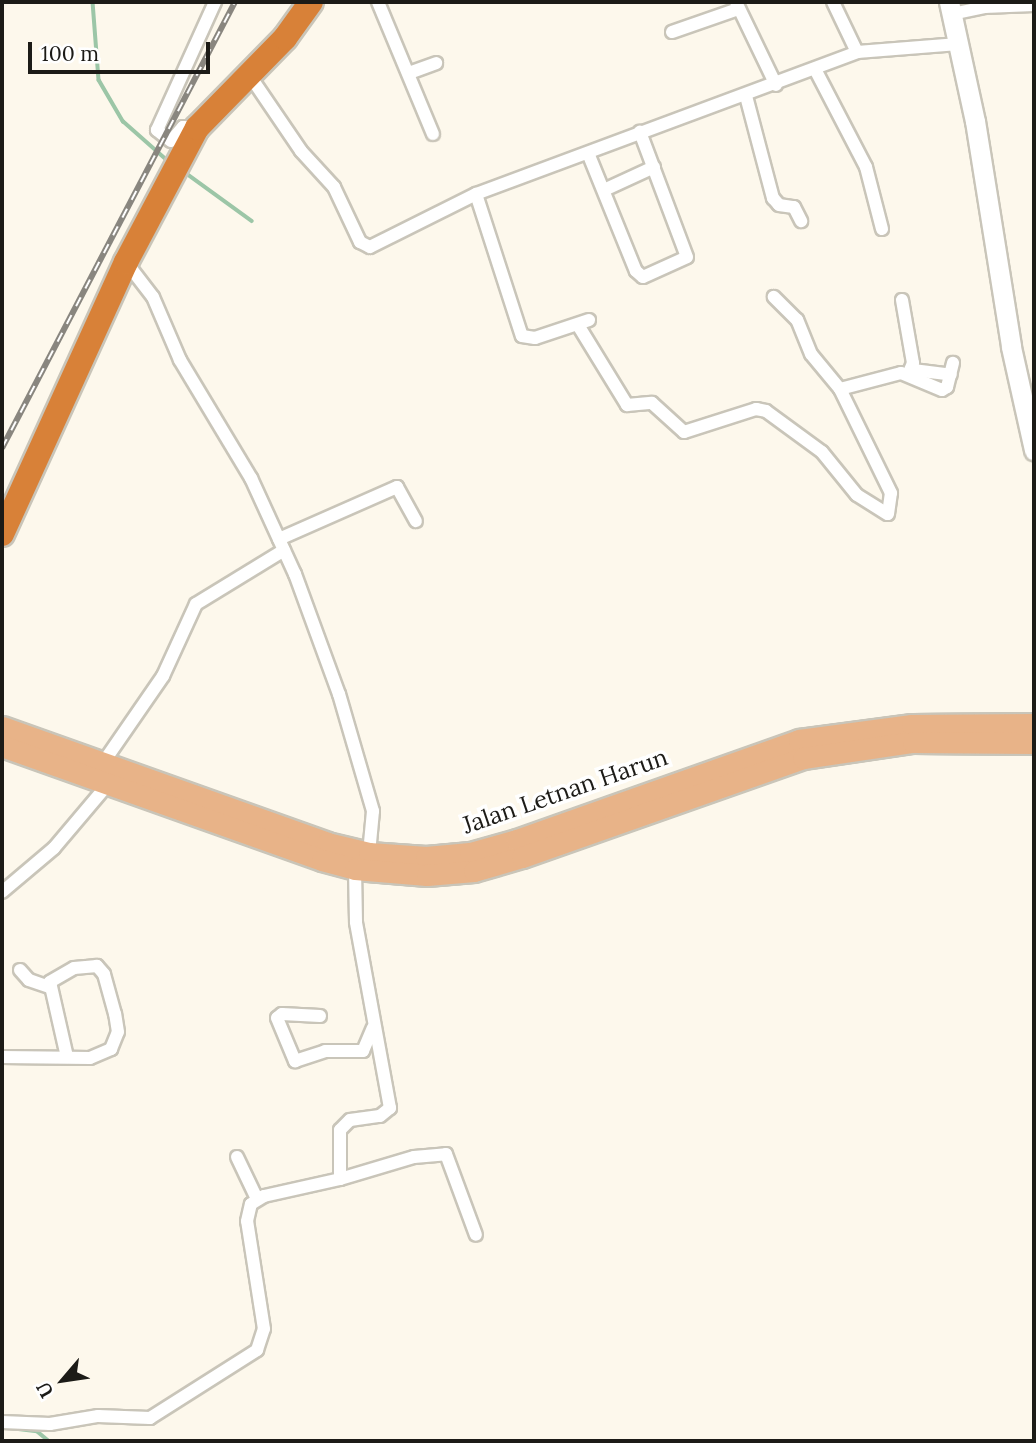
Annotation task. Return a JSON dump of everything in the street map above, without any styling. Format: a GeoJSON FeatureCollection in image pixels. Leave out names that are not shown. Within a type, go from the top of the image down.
{"type":"FeatureCollection","features":[{"type":"Feature","properties":{"kind":"highway"},"geometry":{"type":"LineString","coordinates":[[2,534],[126,262],[197,128],[285,38],[311,2]]}},
{"type":"Feature","properties":{"kind":"main road","name":"Jalan Letnan Harun"},"geometry":{"type":"LineString","coordinates":[[2,746],[108,784],[362,861],[470,853],[602,811],[749,755],[799,740],[877,737],[1034,724]]}},
{"type":"Feature","properties":{"kind":"main road","name":"Jalan Letnan Harun"},"geometry":{"type":"LineString","coordinates":[[2,727],[103,763],[279,834]]}},
{"type":"Feature","properties":{"kind":"main road","name":"Jalan Letnan Harun"},"geometry":{"type":"LineString","coordinates":[[877,737],[1034,743]]}},
{"type":"Feature","properties":{"kind":"street"},"geometry":{"type":"LineString","coordinates":[[197,128],[183,127],[171,141],[157,130],[215,2]]}},
{"type":"Feature","properties":{"kind":"street"},"geometry":{"type":"LineString","coordinates":[[378,2],[433,134]]}},
{"type":"Feature","properties":{"kind":"street"},"geometry":{"type":"LineString","coordinates":[[833,2],[858,52]]}},
{"type":"Feature","properties":{"kind":"street"},"geometry":{"type":"LineString","coordinates":[[672,32],[737,5],[776,85]]}},
{"type":"Feature","properties":{"kind":"street"},"geometry":{"type":"LineString","coordinates":[[1034,5],[951,8],[1030,414],[1034,450]]}},
{"type":"Feature","properties":{"kind":"street"},"geometry":{"type":"LineString","coordinates":[[248,73],[302,152],[334,187],[365,246],[383,243],[476,194],[640,132],[816,71],[858,52],[960,44]]}},
{"type":"Feature","properties":{"kind":"street"},"geometry":{"type":"LineString","coordinates":[[409,73],[436,63]]}},
{"type":"Feature","properties":{"kind":"street"},"geometry":{"type":"LineString","coordinates":[[816,71],[866,167],[882,229]]}},
{"type":"Feature","properties":{"kind":"street"},"geometry":{"type":"LineString","coordinates":[[746,96],[773,198],[779,205],[794,207],[801,220]]}},
{"type":"Feature","properties":{"kind":"street"},"geometry":{"type":"LineString","coordinates":[[588,153],[639,276],[683,261],[687,252],[640,132]]}},
{"type":"Feature","properties":{"kind":"street"},"geometry":{"type":"LineString","coordinates":[[604,190],[654,167]]}},
{"type":"Feature","properties":{"kind":"street"},"geometry":{"type":"LineString","coordinates":[[476,194],[522,336],[535,338],[584,323],[627,405],[653,403],[684,432],[756,409],[766,411],[822,452],[857,495],[888,514],[891,493],[840,389],[811,354],[797,320],[774,297]]}},
{"type":"Feature","properties":{"kind":"street"},"geometry":{"type":"LineString","coordinates":[[126,262],[153,297],[180,360],[225,430],[281,544],[339,694],[373,811],[362,861],[356,922],[373,1028],[390,1108],[380,1116],[350,1120],[340,1130],[340,1179]]}},
{"type":"Feature","properties":{"kind":"street"},"geometry":{"type":"LineString","coordinates":[[902,300],[910,372]]}},
{"type":"Feature","properties":{"kind":"street"},"geometry":{"type":"LineString","coordinates":[[840,389],[886,375],[952,369]]}},
{"type":"Feature","properties":{"kind":"street"},"geometry":{"type":"LineString","coordinates":[[103,763],[163,677],[196,604],[281,544],[397,487],[416,521]]}},
{"type":"Feature","properties":{"kind":"street"},"geometry":{"type":"LineString","coordinates":[[2,892],[54,848],[108,784]]}},
{"type":"Feature","properties":{"kind":"street"},"geometry":{"type":"LineString","coordinates":[[2,1057],[17,1060],[97,1057],[111,1049],[118,1032],[115,1014],[104,974],[97,966],[55,975],[49,987],[67,1058]]}},
{"type":"Feature","properties":{"kind":"street"},"geometry":{"type":"LineString","coordinates":[[20,970],[29,980],[49,987]]}},
{"type":"Feature","properties":{"kind":"street"},"geometry":{"type":"LineString","coordinates":[[320,1016],[282,1014],[277,1018],[295,1061],[325,1051],[363,1051],[373,1028]]}},
{"type":"Feature","properties":{"kind":"street"},"geometry":{"type":"LineString","coordinates":[[257,1199],[340,1179],[414,1157],[446,1154],[476,1235]]}},
{"type":"Feature","properties":{"kind":"street"},"geometry":{"type":"LineString","coordinates":[[2,1422],[50,1424],[98,1416],[140,1421],[248,1359],[257,1350],[264,1329],[247,1221],[257,1199],[237,1157]]}},
{"type":"Feature","properties":{"kind":"waterway"},"geometry":{"type":"LineString","coordinates":[[93,2],[99,80],[123,121],[168,161]]}},
{"type":"Feature","properties":{"kind":"waterway"},"geometry":{"type":"LineString","coordinates":[[183,171],[252,221]]}},
{"type":"Feature","properties":{"kind":"waterway"},"geometry":{"type":"LineString","coordinates":[[2,1427],[37,1431],[49,1441]]}},
{"type":"Feature","properties":{"kind":"railway"},"geometry":{"type":"LineString","coordinates":[[2,448],[235,2]]}}]}
